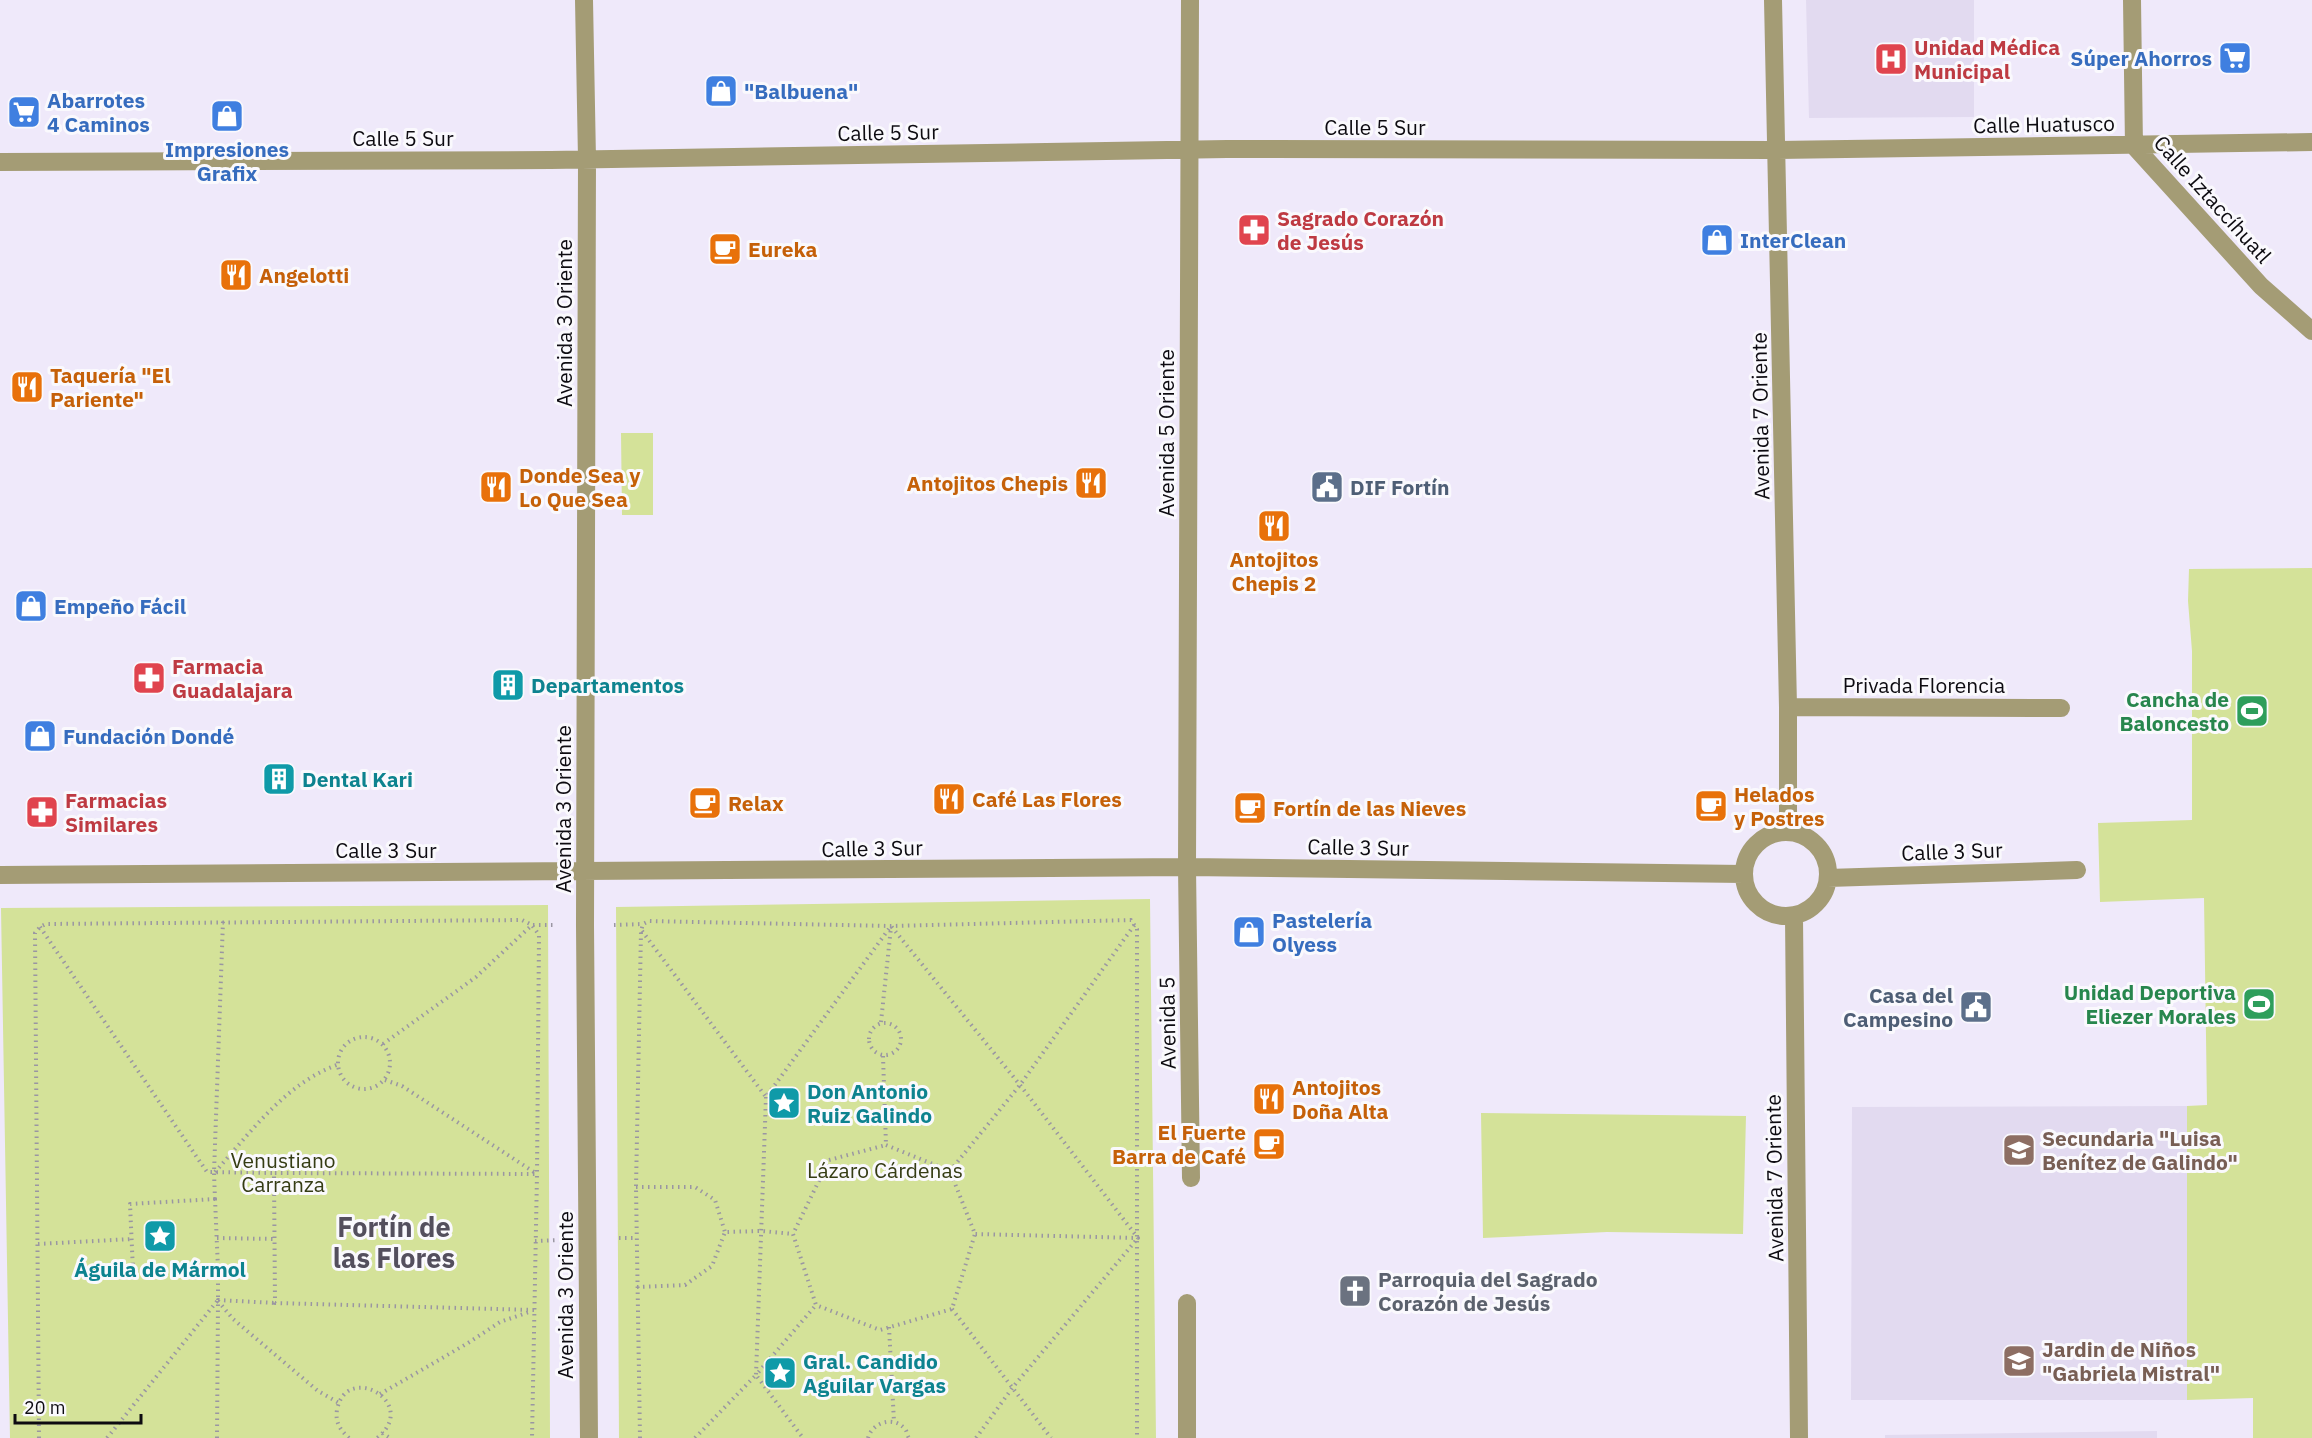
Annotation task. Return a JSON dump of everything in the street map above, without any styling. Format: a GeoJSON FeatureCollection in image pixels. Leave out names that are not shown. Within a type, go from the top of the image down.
{"type":"FeatureCollection","features":[{"type":"Feature","properties":{"kind":"street","name":"Avenida 3 Oriente"},"geometry":{"type":"LineString","coordinates":[[584,0],[587,159],[585,925],[588,1438]]}},
{"type":"Feature","properties":{"kind":"street","name":"Avenida 5 Oriente"},"geometry":{"type":"LineString","coordinates":[[1187,867],[1190,0]]}},
{"type":"Feature","properties":{"kind":"street","name":"Avenida 7 Oriente"},"geometry":{"type":"LineString","coordinates":[[1773,0],[1788,707],[1788,832]]}},
{"type":"Feature","properties":{"kind":"street","name":"Calle Iztaccíhuatl"},"geometry":{"type":"LineString","coordinates":[[2132,0],[2134,146],[2261,286],[2312,331]]}},
{"type":"Feature","properties":{"kind":"street","name":"Calle Huatusco"},"geometry":{"type":"LineString","coordinates":[[1777,150],[2312,142]]}},
{"type":"Feature","properties":{"kind":"street","name":"Calle 5 Sur"},"geometry":{"type":"LineString","coordinates":[[0,162],[587,159],[1189,150],[1777,150]]}},
{"type":"Feature","properties":{"kind":"street","name":"Privada Florencia"},"geometry":{"type":"LineString","coordinates":[[1788,707],[2061,708]]}},
{"type":"Feature","properties":{"kind":"street"},"geometry":{"type":"LineString","coordinates":[[1788,832],[1798,833],[1811,840],[1821,849],[1827,863],[1826,890],[1809,910],[1794,917],[1772,914],[1760,908],[1746,887],[1744,874],[1749,856],[1760,841],[1771,835],[1788,832]]}},
{"type":"Feature","properties":{"kind":"street","name":"Calle 3 Sur"},"geometry":{"type":"LineString","coordinates":[[0,875],[1187,867],[1744,874]]}},
{"type":"Feature","properties":{"kind":"street","name":"Avenida 5"},"geometry":{"type":"LineString","coordinates":[[1187,867],[1191,1178]]}},
{"type":"Feature","properties":{"kind":"street","name":"Calle 3 Sur"},"geometry":{"type":"LineString","coordinates":[[1828,878],[2077,870]]}},
{"type":"Feature","properties":{"kind":"street","name":"Avenida 7 Oriente"},"geometry":{"type":"LineString","coordinates":[[1794,917],[1799,1438]]}},
{"type":"Feature","properties":{"kind":"street"},"geometry":{"type":"LineString","coordinates":[[1187,1304],[1187,1438]]}},
{"type":"Feature","properties":{"kind":"path"},"geometry":{"type":"LineString","coordinates":[[39,1438],[35,933],[46,924],[522,920],[532,925],[644,924],[649,921],[891,926],[1131,920],[1137,928],[1137,1438]]}},
{"type":"Feature","properties":{"kind":"path"},"geometry":{"type":"LineString","coordinates":[[218,1438],[218,1269],[214,1173],[223,921]]}},
{"type":"Feature","properties":{"kind":"path"},"geometry":{"type":"LineString","coordinates":[[640,1438],[636,1187],[641,931],[644,924]]}},
{"type":"Feature","properties":{"kind":"path"},"geometry":{"type":"LineString","coordinates":[[950,1171],[1020,1085],[1135,924]]}},
{"type":"Feature","properties":{"kind":"path"},"geometry":{"type":"LineString","coordinates":[[383,1044],[476,976],[532,925]]}},
{"type":"Feature","properties":{"kind":"path"},"geometry":{"type":"LineString","coordinates":[[532,925],[539,935],[532,1438]]}},
{"type":"Feature","properties":{"kind":"path"},"geometry":{"type":"LineString","coordinates":[[881,1022],[891,926]]}},
{"type":"Feature","properties":{"kind":"path"},"geometry":{"type":"LineString","coordinates":[[891,926],[1020,1085],[1138,1238]]}},
{"type":"Feature","properties":{"kind":"path"},"geometry":{"type":"LineString","coordinates":[[803,1438],[756,1375],[766,1097],[891,926]]}},
{"type":"Feature","properties":{"kind":"path"},"geometry":{"type":"LineString","coordinates":[[40,927],[207,1172],[537,1174]]}},
{"type":"Feature","properties":{"kind":"path"},"geometry":{"type":"LineString","coordinates":[[641,931],[766,1097]]}},
{"type":"Feature","properties":{"kind":"path"},"geometry":{"type":"LineString","coordinates":[[881,1022],[893,1024],[900,1033],[901,1044],[893,1053],[883,1056],[872,1050],[868,1039],[871,1028],[881,1022]]}},
{"type":"Feature","properties":{"kind":"path"},"geometry":{"type":"LineString","coordinates":[[360,1037],[372,1038],[383,1044],[390,1055],[390,1068],[385,1080],[375,1088],[362,1090],[350,1086],[341,1076],[337,1065],[340,1052],[351,1040],[360,1037]]}},
{"type":"Feature","properties":{"kind":"path"},"geometry":{"type":"LineString","coordinates":[[883,1056],[886,1145]]}},
{"type":"Feature","properties":{"kind":"path"},"geometry":{"type":"LineString","coordinates":[[214,1173],[282,1100],[319,1071],[337,1065]]}},
{"type":"Feature","properties":{"kind":"path"},"geometry":{"type":"LineString","coordinates":[[385,1080],[402,1086],[537,1174]]}},
{"type":"Feature","properties":{"kind":"path"},"geometry":{"type":"LineString","coordinates":[[816,1305],[793,1234],[829,1160],[886,1145],[950,1171],[975,1234],[952,1309]]}},
{"type":"Feature","properties":{"kind":"path"},"geometry":{"type":"LineString","coordinates":[[274,1173],[275,1303]]}},
{"type":"Feature","properties":{"kind":"path"},"geometry":{"type":"LineString","coordinates":[[636,1187],[695,1187],[715,1200],[725,1232],[712,1266],[685,1285],[637,1287]]}},
{"type":"Feature","properties":{"kind":"path"},"geometry":{"type":"LineString","coordinates":[[215,1199],[130,1204],[133,1270],[218,1269]]}},
{"type":"Feature","properties":{"kind":"path"},"geometry":{"type":"LineString","coordinates":[[725,1232],[762,1231],[793,1234]]}},
{"type":"Feature","properties":{"kind":"path"},"geometry":{"type":"LineString","coordinates":[[975,1234],[1138,1238]]}},
{"type":"Feature","properties":{"kind":"path"},"geometry":{"type":"LineString","coordinates":[[217,1238],[274,1239]]}},
{"type":"Feature","properties":{"kind":"path"},"geometry":{"type":"LineString","coordinates":[[976,1438],[1013,1387],[1138,1238]]}},
{"type":"Feature","properties":{"kind":"path"},"geometry":{"type":"LineString","coordinates":[[38,1244],[132,1239]]}},
{"type":"Feature","properties":{"kind":"path"},"geometry":{"type":"LineString","coordinates":[[218,1300],[534,1310]]}},
{"type":"Feature","properties":{"kind":"path"},"geometry":{"type":"LineString","coordinates":[[218,1300],[233,1319],[318,1391],[339,1403]]}},
{"type":"Feature","properties":{"kind":"path"},"geometry":{"type":"LineString","coordinates":[[107,1438],[218,1300]]}},
{"type":"Feature","properties":{"kind":"path"},"geometry":{"type":"LineString","coordinates":[[695,1438],[756,1375],[816,1305]]}},
{"type":"Feature","properties":{"kind":"path"},"geometry":{"type":"LineString","coordinates":[[816,1305],[880,1330],[952,1309]]}},
{"type":"Feature","properties":{"kind":"path"},"geometry":{"type":"LineString","coordinates":[[952,1309],[1051,1438]]}},
{"type":"Feature","properties":{"kind":"path"},"geometry":{"type":"LineString","coordinates":[[380,1394],[500,1322],[534,1310]]}},
{"type":"Feature","properties":{"kind":"path"},"geometry":{"type":"LineString","coordinates":[[889,1327],[894,1422]]}},
{"type":"Feature","properties":{"kind":"path"},"geometry":{"type":"LineString","coordinates":[[349,1438],[341,1431],[336,1417],[339,1403],[348,1392],[362,1387],[375,1389],[386,1399],[391,1412],[388,1426],[377,1438]]}},
{"type":"Feature","properties":{"kind":"path"},"geometry":{"type":"LineString","coordinates":[[868,1438],[870,1432],[880,1423],[894,1422],[905,1429],[909,1438]]}},
{"type":"Feature","properties":{"kind":"path"},"geometry":{"type":"LineString","coordinates":[[382,1433],[390,1438]]}},
{"type":"Feature","properties":{"kind":"shaded area","name":"Unidad Médica Municipal"},"geometry":{"type":"Polygon","coordinates":[[[1806,0],[1974,0],[1974,117],[1809,118],[1806,0]]]}},
{"type":"Feature","properties":{"kind":"shaded area"},"geometry":{"type":"Polygon","coordinates":[[[2187,1106],[2187,1400],[1851,1400],[1852,1107],[2187,1106]]]}},
{"type":"Feature","properties":{"kind":"shaded area"},"geometry":{"type":"Polygon","coordinates":[[[2157,1431],[2157,1438],[1885,1438],[1885,1435],[2157,1431]]]}},
{"type":"Feature","properties":{"kind":"green space"},"geometry":{"type":"Polygon","coordinates":[[[621,433],[653,433],[653,515],[622,515],[621,433]]]}},
{"type":"Feature","properties":{"kind":"green space","name":"Unidad Deportiva Eliezer Morales"},"geometry":{"type":"Polygon","coordinates":[[[2312,568],[2312,1438],[2253,1438],[2253,1398],[2187,1400],[2187,1106],[2207,1105],[2204,898],[2100,902],[2098,823],[2192,820],[2192,651],[2188,601],[2189,569],[2312,568]]]}},
{"type":"Feature","properties":{"kind":"green space","name":"Lázaro Cárdenas"},"geometry":{"type":"Polygon","coordinates":[[[1150,899],[1156,1438],[619,1438],[616,907],[1150,899]]]}},
{"type":"Feature","properties":{"kind":"green space","name":"Venustiano Carranza"},"geometry":{"type":"Polygon","coordinates":[[[548,905],[550,1438],[10,1438],[1,908],[548,905]]]}},
{"type":"Feature","properties":{"kind":"green space"},"geometry":{"type":"Polygon","coordinates":[[[1481,1113],[1746,1116],[1743,1234],[1607,1232],[1483,1238],[1481,1113]]]}},
{"type":"Feature","properties":{"kind":"place","name":"Súper Ahorros"},"geometry":{"type":"Point","coordinates":[2235,58]}},
{"type":"Feature","properties":{"kind":"place","name":"Unidad Médica Municipal"},"geometry":{"type":"Point","coordinates":[1891,59]}},
{"type":"Feature","properties":{"kind":"place","name":"\"Balbuena\""},"geometry":{"type":"Point","coordinates":[721,91]}},
{"type":"Feature","properties":{"kind":"place","name":"Abarrotes 4 Caminos"},"geometry":{"type":"Point","coordinates":[24,112]}},
{"type":"Feature","properties":{"kind":"place","name":"Impresiones Grafix"},"geometry":{"type":"Point","coordinates":[227,116]}},
{"type":"Feature","properties":{"kind":"place","name":"Sagrado Corazón de Jesús"},"geometry":{"type":"Point","coordinates":[1254,230]}},
{"type":"Feature","properties":{"kind":"place","name":"InterClean"},"geometry":{"type":"Point","coordinates":[1717,240]}},
{"type":"Feature","properties":{"kind":"place","name":"Eureka"},"geometry":{"type":"Point","coordinates":[725,249]}},
{"type":"Feature","properties":{"kind":"place","name":"Angelotti"},"geometry":{"type":"Point","coordinates":[236,275]}},
{"type":"Feature","properties":{"kind":"place","name":"Taquería \"El Pariente\""},"geometry":{"type":"Point","coordinates":[27,387]}},
{"type":"Feature","properties":{"kind":"place","name":"Antojitos Chepis"},"geometry":{"type":"Point","coordinates":[1091,483]}},
{"type":"Feature","properties":{"kind":"place","name":"Donde Sea y Lo Que Sea"},"geometry":{"type":"Point","coordinates":[496,487]}},
{"type":"Feature","properties":{"kind":"place","name":"DIF Fortín"},"geometry":{"type":"Point","coordinates":[1327,487]}},
{"type":"Feature","properties":{"kind":"place","name":"Antojitos Chepis 2"},"geometry":{"type":"Point","coordinates":[1274,526]}},
{"type":"Feature","properties":{"kind":"place","name":"Empeño Fácil"},"geometry":{"type":"Point","coordinates":[31,606]}},
{"type":"Feature","properties":{"kind":"place","name":"Farmacia Guadalajara"},"geometry":{"type":"Point","coordinates":[149,678]}},
{"type":"Feature","properties":{"kind":"place","name":"Departamentos"},"geometry":{"type":"Point","coordinates":[508,685]}},
{"type":"Feature","properties":{"kind":"place","name":"Cancha de Baloncesto"},"geometry":{"type":"Point","coordinates":[2252,711]}},
{"type":"Feature","properties":{"kind":"place","name":"Fundación Dondé"},"geometry":{"type":"Point","coordinates":[40,736]}},
{"type":"Feature","properties":{"kind":"place","name":"Dental Kari"},"geometry":{"type":"Point","coordinates":[279,779]}},
{"type":"Feature","properties":{"kind":"place","name":"Café Las Flores"},"geometry":{"type":"Point","coordinates":[949,799]}},
{"type":"Feature","properties":{"kind":"place","name":"Relax"},"geometry":{"type":"Point","coordinates":[705,803]}},
{"type":"Feature","properties":{"kind":"place","name":"Helados y Postres"},"geometry":{"type":"Point","coordinates":[1711,806]}},
{"type":"Feature","properties":{"kind":"place","name":"Fortín de las Nieves"},"geometry":{"type":"Point","coordinates":[1250,808]}},
{"type":"Feature","properties":{"kind":"place","name":"Farmacias Similares"},"geometry":{"type":"Point","coordinates":[42,812]}},
{"type":"Feature","properties":{"kind":"place","name":"Pastelería Olyess"},"geometry":{"type":"Point","coordinates":[1249,932]}},
{"type":"Feature","properties":{"kind":"place","name":"Unidad Deportiva Eliezer Morales"},"geometry":{"type":"Point","coordinates":[2259,1004]}},
{"type":"Feature","properties":{"kind":"place","name":"Casa del Campesino"},"geometry":{"type":"Point","coordinates":[1976,1007]}},
{"type":"Feature","properties":{"kind":"place","name":"Antojitos Doña Alta"},"geometry":{"type":"Point","coordinates":[1269,1099]}},
{"type":"Feature","properties":{"kind":"place","name":"Don Antonio Ruiz Galindo"},"geometry":{"type":"Point","coordinates":[784,1103]}},
{"type":"Feature","properties":{"kind":"place","name":"El Fuerte Barra de Café"},"geometry":{"type":"Point","coordinates":[1269,1144]}},
{"type":"Feature","properties":{"kind":"place","name":"Secundaria \"Luisa Benítez de Galindo\""},"geometry":{"type":"Point","coordinates":[2019,1150]}},
{"type":"Feature","properties":{"kind":"place","name":"Águila de Mármol"},"geometry":{"type":"Point","coordinates":[160,1236]}},
{"type":"Feature","properties":{"kind":"place","name":"Parroquia del Sagrado Corazón de Jesús"},"geometry":{"type":"Point","coordinates":[1355,1291]}},
{"type":"Feature","properties":{"kind":"place","name":"Jardin de Niños \"Gabriela Mistral\""},"geometry":{"type":"Point","coordinates":[2019,1361]}},
{"type":"Feature","properties":{"kind":"place","name":"Gral. Candido Aguilar Vargas"},"geometry":{"type":"Point","coordinates":[780,1373]}},
{"type":"Feature","properties":{"kind":"district","name":"Fortín de las Flores"},"geometry":{"type":"Point","coordinates":[394,1242]}}]}
